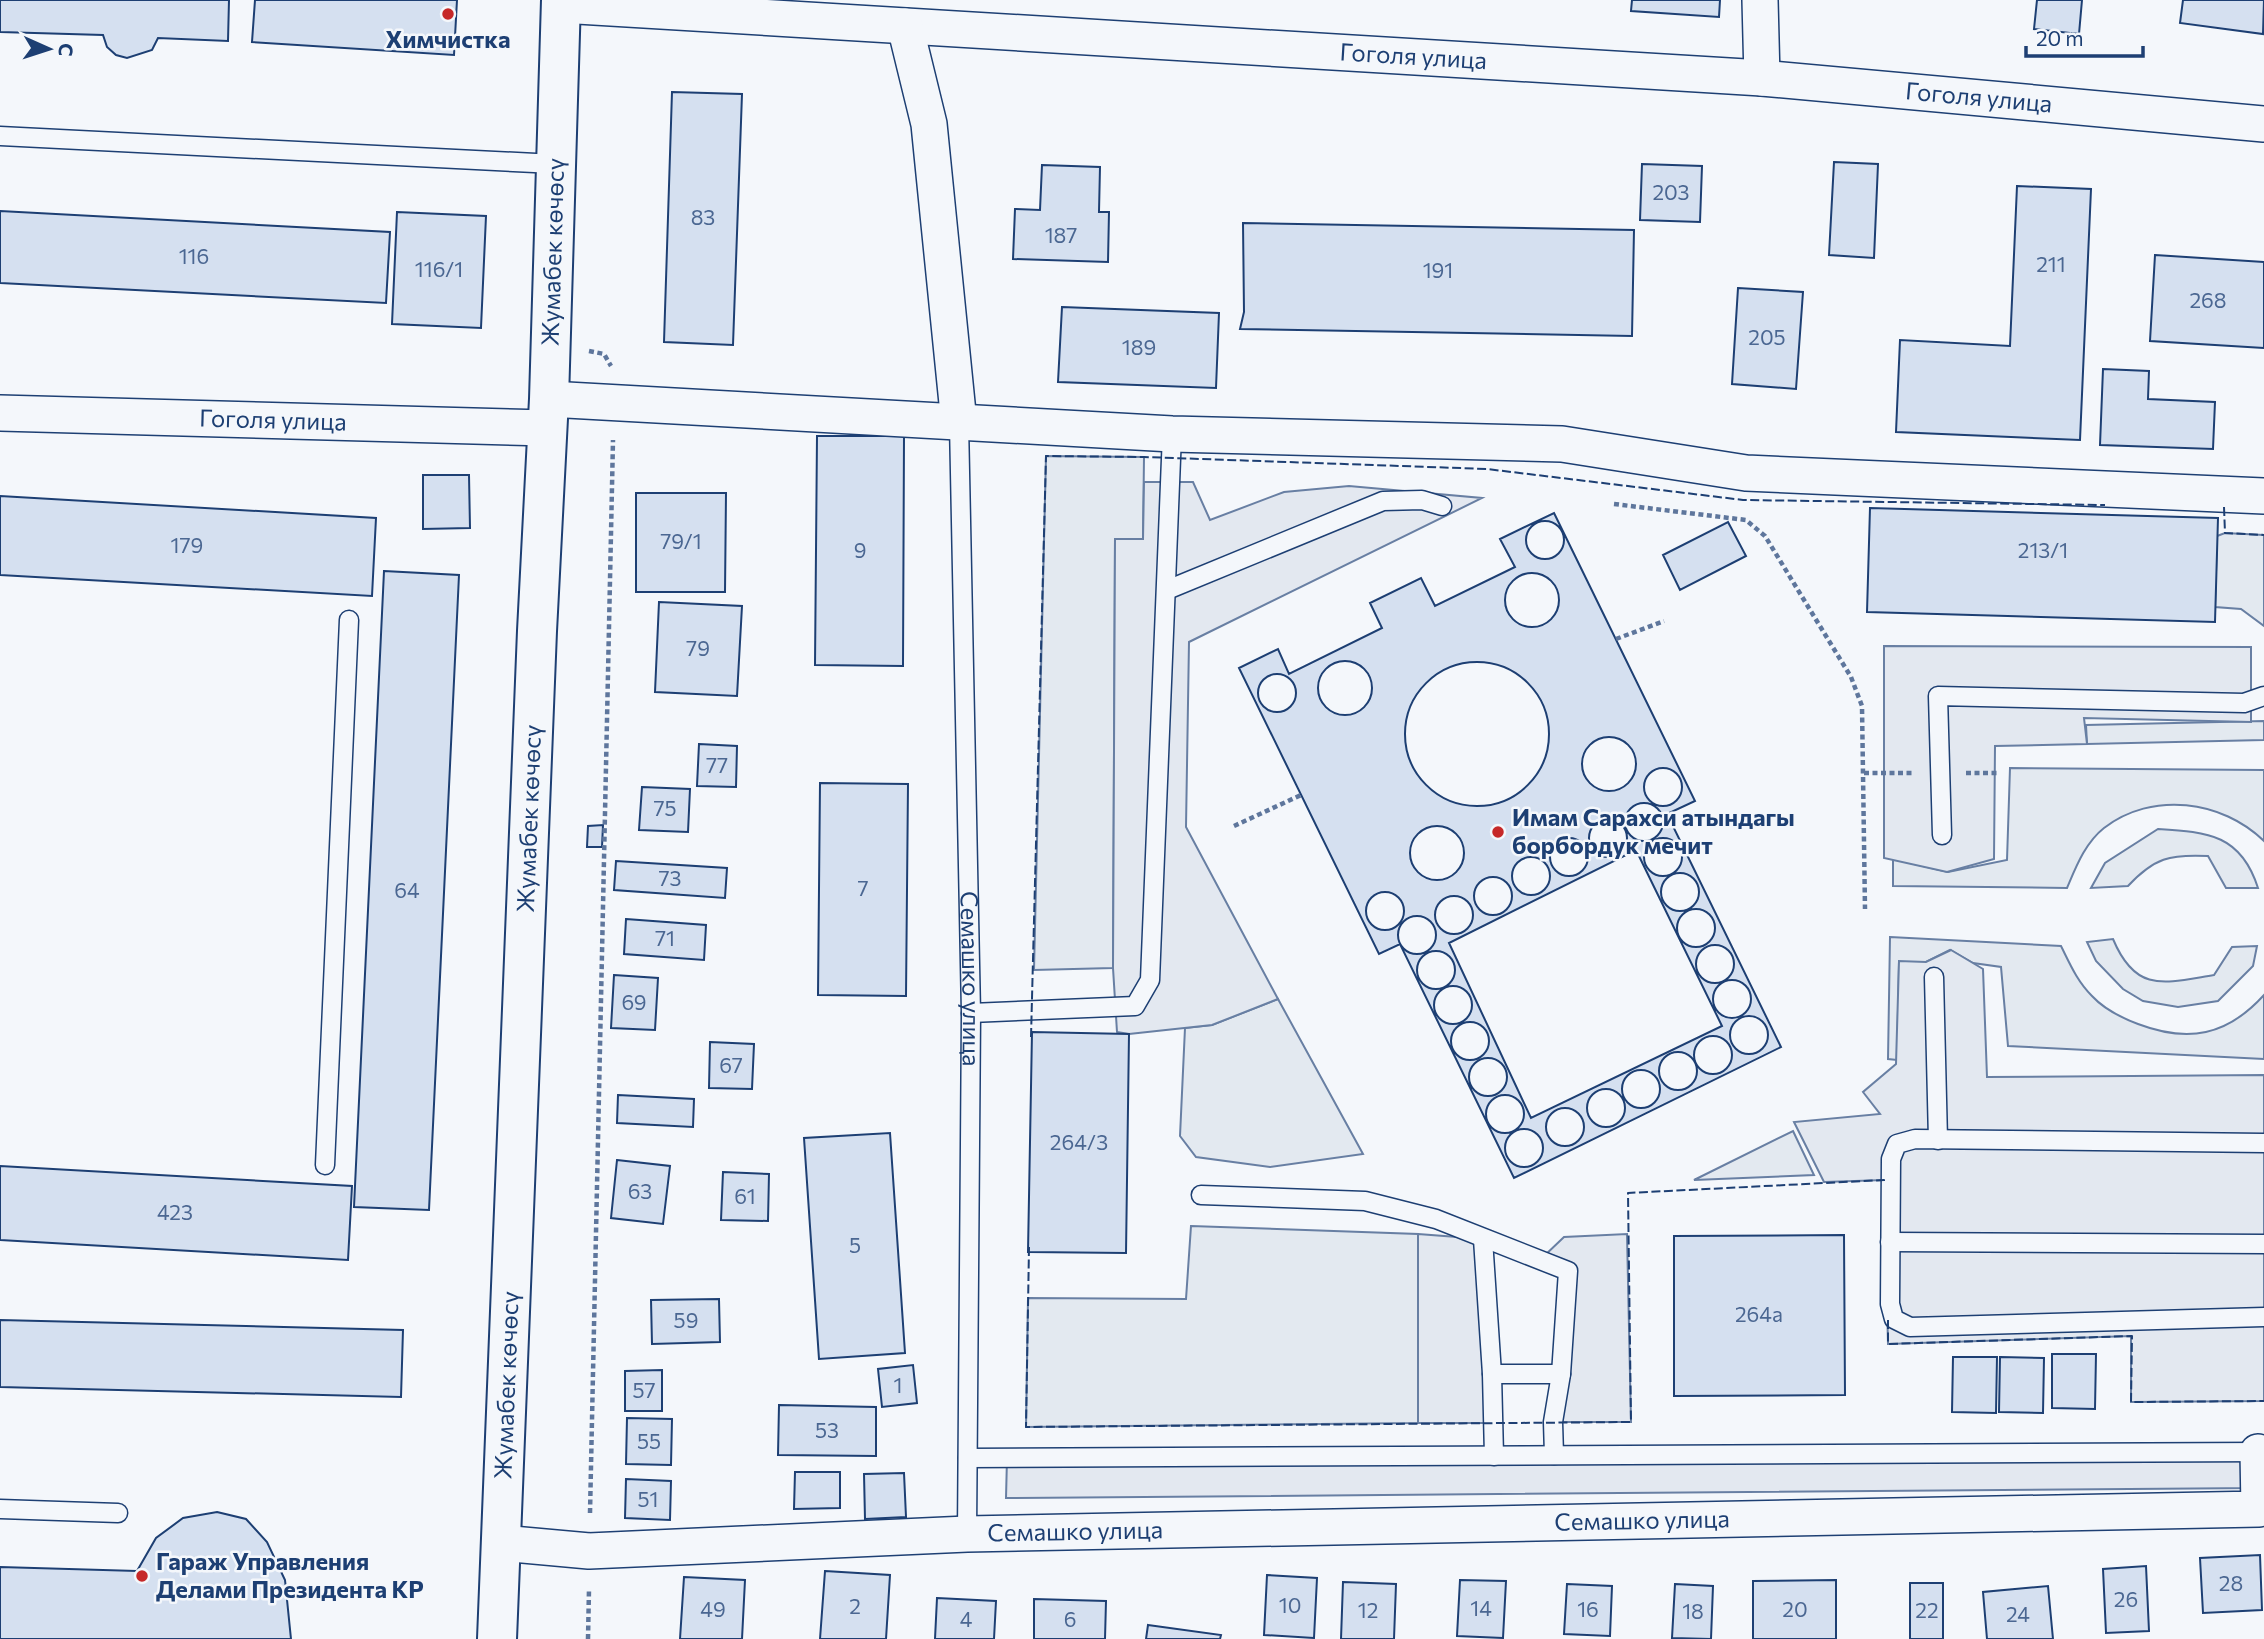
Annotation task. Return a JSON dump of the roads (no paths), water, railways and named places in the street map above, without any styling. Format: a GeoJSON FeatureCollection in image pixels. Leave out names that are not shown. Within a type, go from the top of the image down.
{"type":"FeatureCollection","features":[{"type":"Feature","properties":{"kind":"street"},"geometry":{"type":"LineString","coordinates":[[1760,0],[1762,78]]}},
{"type":"Feature","properties":{"kind":"street","name":"Гоголя улица"},"geometry":{"type":"LineString","coordinates":[[561,2],[905,26],[1762,78],[2264,124]]}},
{"type":"Feature","properties":{"kind":"street","name":"Жумабек көчөсү"},"geometry":{"type":"LineString","coordinates":[[497,1639],[548,413],[561,2]]}},
{"type":"Feature","properties":{"kind":"street"},"geometry":{"type":"LineString","coordinates":[[905,26],[929,124],[958,423]]}},
{"type":"Feature","properties":{"kind":"street","name":"Гоголя улица"},"geometry":{"type":"LineString","coordinates":[[0,413],[548,413],[656,402],[958,423],[1172,434],[1562,444],[1746,473],[2264,496]]}},
{"type":"Feature","properties":{"kind":"street","name":"Семашко улица"},"geometry":{"type":"LineString","coordinates":[[502,1543],[589,1551],[967,1534],[2259,1509],[2261,1452]]}},
{"type":"Feature","properties":{"kind":"lane"},"geometry":{"type":"LineString","coordinates":[[0,136],[555,164]]}},
{"type":"Feature","properties":{"kind":"lane","name":"Семашко улица"},"geometry":{"type":"LineString","coordinates":[[958,423],[971,1013],[967,1534]]}},
{"type":"Feature","properties":{"kind":"lane"},"geometry":{"type":"LineString","coordinates":[[971,1013],[1135,1006],[1150,980],[1172,434]]}},
{"type":"Feature","properties":{"kind":"lane"},"geometry":{"type":"LineString","coordinates":[[1167,590],[1383,501],[1422,500],[1442,506]]}},
{"type":"Feature","properties":{"kind":"lane"},"geometry":{"type":"LineString","coordinates":[[325,1165],[349,620]]}},
{"type":"Feature","properties":{"kind":"lane"},"geometry":{"type":"LineString","coordinates":[[1942,835],[1938,696],[2244,703],[2264,696]]}},
{"type":"Feature","properties":{"kind":"lane"},"geometry":{"type":"LineString","coordinates":[[1934,976],[1938,1140]]}},
{"type":"Feature","properties":{"kind":"lane"},"geometry":{"type":"LineString","coordinates":[[2264,1143],[1915,1139],[1897,1144],[1891,1159],[1890,1242],[1890,1304],[1894,1319],[1910,1327],[2264,1317]]}},
{"type":"Feature","properties":{"kind":"lane"},"geometry":{"type":"LineString","coordinates":[[1201,1195],[1365,1201],[1436,1219],[1542,1258],[1568,1271],[1561,1374],[1553,1422],[1554,1455]]}},
{"type":"Feature","properties":{"kind":"lane"},"geometry":{"type":"LineString","coordinates":[[1483,1238],[1492,1374],[1494,1456]]}},
{"type":"Feature","properties":{"kind":"lane"},"geometry":{"type":"LineString","coordinates":[[1890,1242],[2264,1244]]}},
{"type":"Feature","properties":{"kind":"lane"},"geometry":{"type":"LineString","coordinates":[[1492,1374],[1561,1374]]}},
{"type":"Feature","properties":{"kind":"lane"},"geometry":{"type":"LineString","coordinates":[[968,1458],[2261,1452]]}},
{"type":"Feature","properties":{"kind":"lane"},"geometry":{"type":"LineString","coordinates":[[0,1509],[118,1513]]}},
{"type":"Feature","properties":{"kind":"place","name":"Химчистка"},"geometry":{"type":"Point","coordinates":[448,14]}},
{"type":"Feature","properties":{"kind":"place","name":"Имам Сарахси атындагы борбордук мечит"},"geometry":{"type":"Point","coordinates":[1498,832]}},
{"type":"Feature","properties":{"kind":"place","name":"Гараж Управления Делами Президента КР"},"geometry":{"type":"Point","coordinates":[142,1576]}}]}
